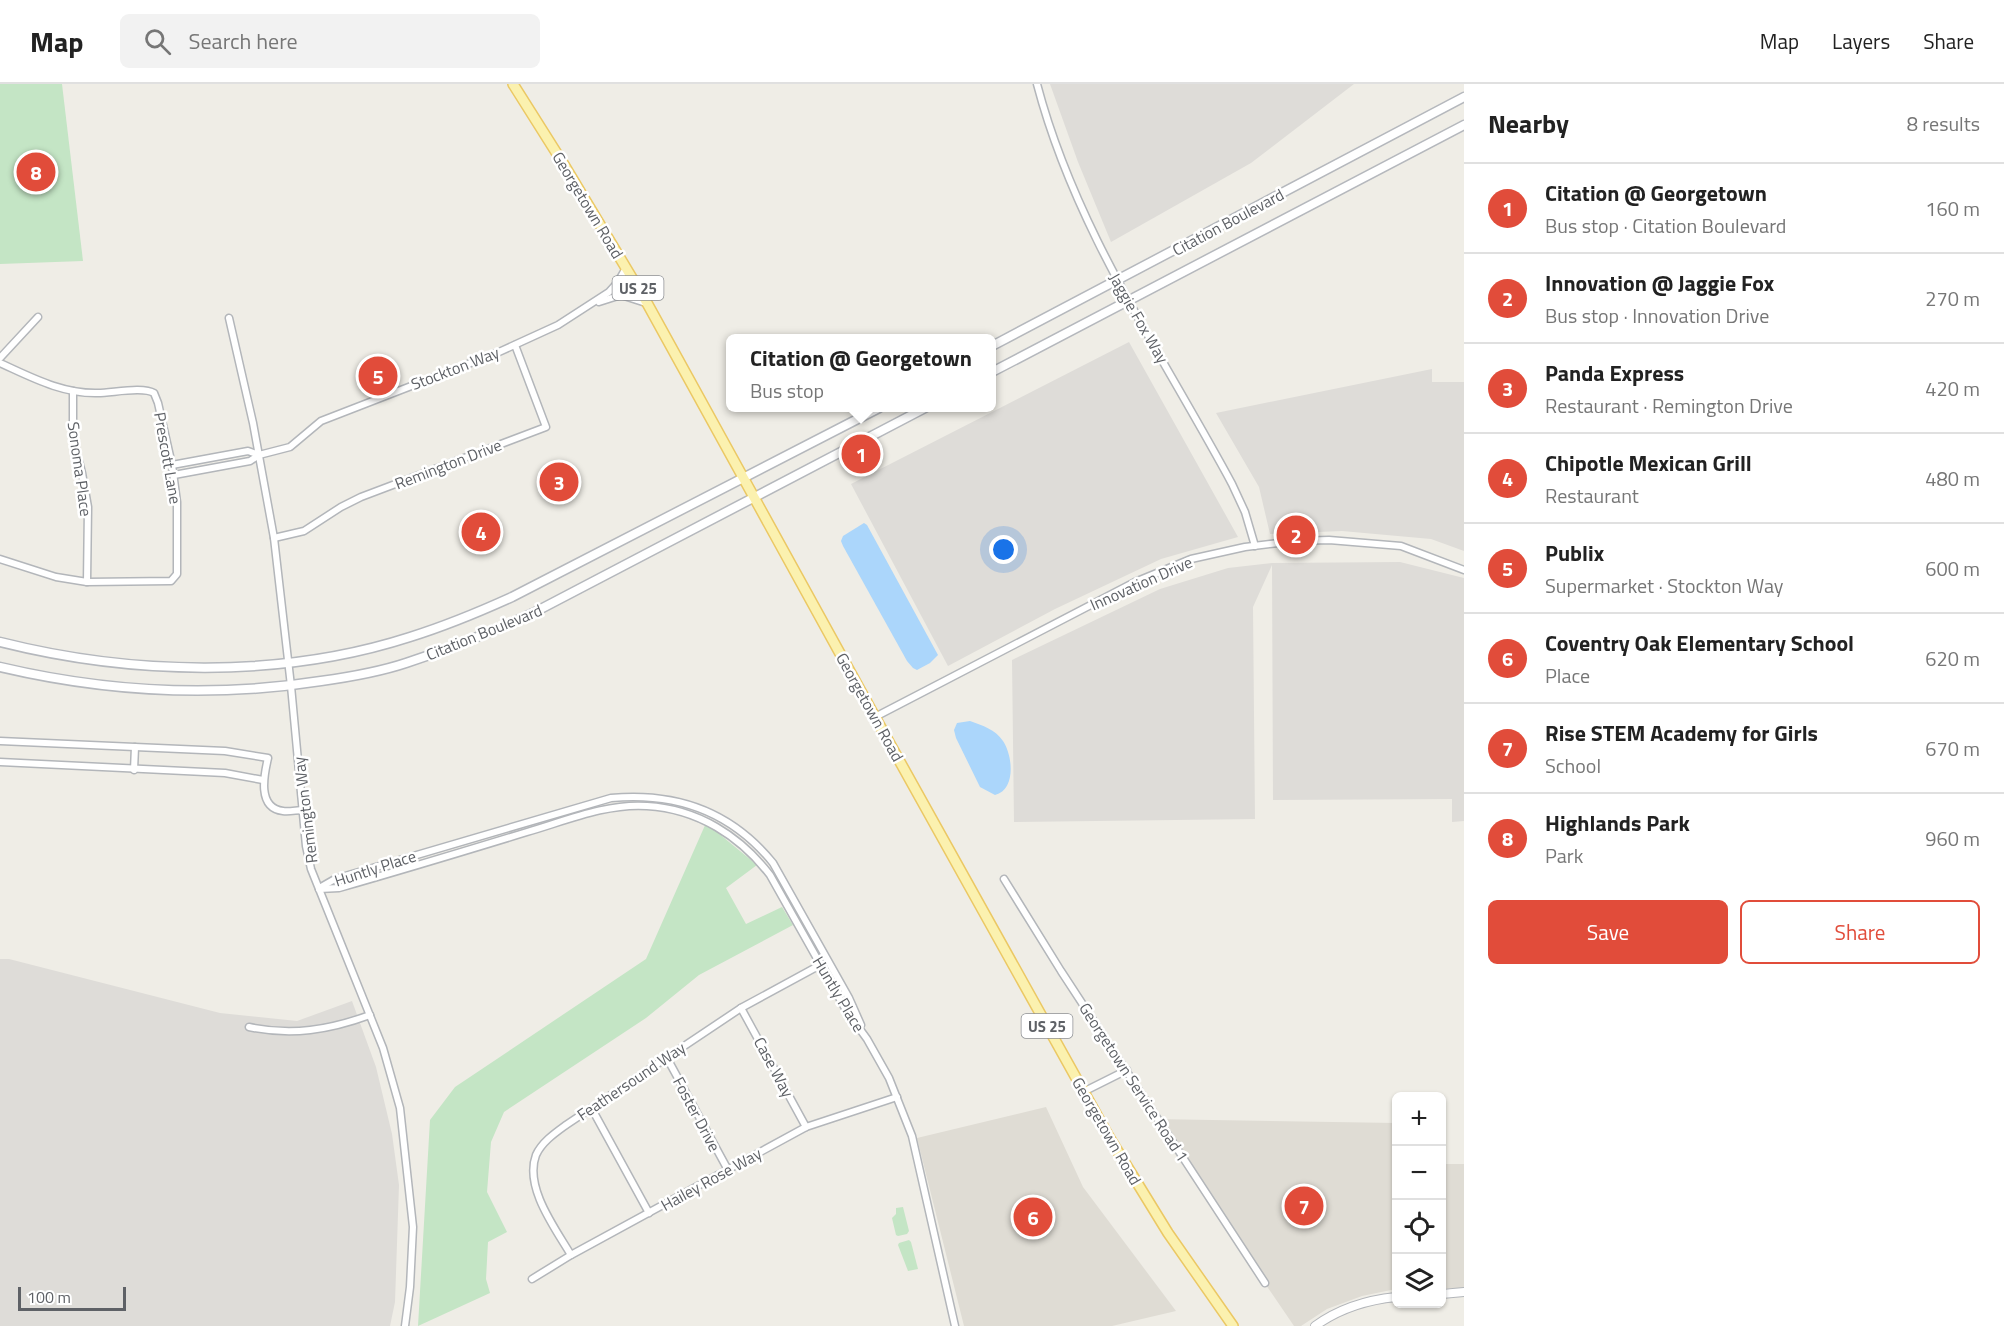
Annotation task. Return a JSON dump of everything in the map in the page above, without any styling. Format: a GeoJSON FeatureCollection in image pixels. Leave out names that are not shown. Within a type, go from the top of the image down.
{"type":"FeatureCollection","features":[{"type":"Feature","properties":{"kind":"main road","name":"Georgetown Road"},"geometry":{"type":"LineString","coordinates":[[513,84],[647,303],[1083,1092],[1168,1233],[1233,1326]]}},
{"type":"Feature","properties":{"kind":"main road","name":"Citation Boulevard"},"geometry":{"type":"LineString","coordinates":[[996,344],[1464,97]]}},
{"type":"Feature","properties":{"kind":"main road","name":"Citation Boulevard"},"geometry":{"type":"LineString","coordinates":[[996,370],[1464,125]]}},
{"type":"Feature","properties":{"kind":"main road","name":"Citation Boulevard"},"geometry":{"type":"LineString","coordinates":[[0,642],[78,659],[154,667],[217,668],[288,664],[408,638],[475,614],[512,597],[871,412]]}},
{"type":"Feature","properties":{"kind":"main road","name":"Citation Boulevard"},"geometry":{"type":"LineString","coordinates":[[0,668],[71,682],[198,692],[291,686],[396,666],[434,654],[533,613],[917,412]]}},
{"type":"Feature","properties":{"kind":"street","name":"Jaggie Fox Way"},"geometry":{"type":"LineString","coordinates":[[1037,84],[1052,134],[1073,189],[1117,280],[1232,484],[1245,512],[1254,546]]}},
{"type":"Feature","properties":{"kind":"street","name":"Stockton Way"},"geometry":{"type":"LineString","coordinates":[[174,475],[250,462],[259,455],[290,447],[321,421],[515,345],[558,325],[609,292],[626,268]]}},
{"type":"Feature","properties":{"kind":"street","name":"Stockton Way"},"geometry":{"type":"LineString","coordinates":[[587,307],[621,295],[647,303]]}},
{"type":"Feature","properties":{"kind":"street"},"geometry":{"type":"LineString","coordinates":[[0,358],[38,317]]}},
{"type":"Feature","properties":{"kind":"street","name":"Remington Way"},"geometry":{"type":"LineString","coordinates":[[229,318],[243,373],[274,538],[306,846],[311,869],[382,1048],[400,1108],[413,1227],[410,1287],[405,1326]]}},
{"type":"Feature","properties":{"kind":"street","name":"Remington Drive"},"geometry":{"type":"LineString","coordinates":[[274,538],[304,531],[361,497],[546,427],[515,345]]}},
{"type":"Feature","properties":{"kind":"street","name":"Prescott Lane"},"geometry":{"type":"LineString","coordinates":[[0,363],[47,384],[73,391],[97,394],[145,390],[154,393],[159,403],[172,465],[178,510],[177,574],[171,581],[87,582],[56,577],[0,559]]}},
{"type":"Feature","properties":{"kind":"street","name":"Sonoma Place"},"geometry":{"type":"LineString","coordinates":[[73,391],[73,437],[88,507],[87,582]]}},
{"type":"Feature","properties":{"kind":"street","name":"Stockton Way"},"geometry":{"type":"LineString","coordinates":[[172,465],[248,451],[259,455]]}},
{"type":"Feature","properties":{"kind":"street","name":"Innovation Drive"},"geometry":{"type":"LineString","coordinates":[[875,717],[1135,582],[1191,559],[1254,546],[1329,540],[1401,546],[1464,570]]}},
{"type":"Feature","properties":{"kind":"street"},"geometry":{"type":"LineString","coordinates":[[0,741],[225,751],[268,758],[263,780],[266,798],[271,806],[282,811],[303,810]]}},
{"type":"Feature","properties":{"kind":"street"},"geometry":{"type":"LineString","coordinates":[[134,770],[135,747]]}},
{"type":"Feature","properties":{"kind":"street"},"geometry":{"type":"LineString","coordinates":[[0,762],[225,773],[263,780]]}},
{"type":"Feature","properties":{"kind":"street","name":"Huntly Place"},"geometry":{"type":"LineString","coordinates":[[319,889],[335,879],[604,800],[638,795],[663,797],[705,810],[742,832],[762,850],[783,880],[849,998],[867,1039]]}},
{"type":"Feature","properties":{"kind":"street","name":"Huntly Place"},"geometry":{"type":"LineString","coordinates":[[319,889],[339,888],[611,808],[662,807],[681,811],[704,819],[740,842],[770,875],[846,1010],[881,1062],[897,1097],[912,1136],[955,1326]]}},
{"type":"Feature","properties":{"kind":"street","name":"Georgetown Service Road 1"},"geometry":{"type":"LineString","coordinates":[[1004,879],[1266,1283]]}},
{"type":"Feature","properties":{"kind":"street","name":"Feathersound Way"},"geometry":{"type":"LineString","coordinates":[[571,1255],[535,1190],[532,1172],[537,1154],[546,1141],[566,1125],[741,1008],[828,961]]}},
{"type":"Feature","properties":{"kind":"street","name":"Case Way"},"geometry":{"type":"LineString","coordinates":[[741,1008],[806,1127]]}},
{"type":"Feature","properties":{"kind":"street"},"geometry":{"type":"LineString","coordinates":[[249,1027],[269,1031],[319,1030],[344,1025],[370,1015]]}},
{"type":"Feature","properties":{"kind":"street","name":"Foster Drive"},"geometry":{"type":"LineString","coordinates":[[667,1058],[728,1170]]}},
{"type":"Feature","properties":{"kind":"street"},"geometry":{"type":"LineString","coordinates":[[1083,1092],[1126,1070]]}},
{"type":"Feature","properties":{"kind":"street","name":"Hailey Rose Way"},"geometry":{"type":"LineString","coordinates":[[532,1279],[571,1255],[806,1127],[897,1097]]}},
{"type":"Feature","properties":{"kind":"street"},"geometry":{"type":"LineString","coordinates":[[592,1108],[649,1213]]}},
{"type":"Feature","properties":{"kind":"street"},"geometry":{"type":"LineString","coordinates":[[1446,1294],[1464,1292]]}},
{"type":"Feature","properties":{"kind":"street"},"geometry":{"type":"LineString","coordinates":[[1315,1326],[1326,1318],[1357,1304],[1392,1298]]}},
{"type":"Feature","properties":{"kind":"shaded area"},"geometry":{"type":"Polygon","coordinates":[[[1050,84],[1354,84],[1251,163],[1111,242],[1078,162],[1050,84]]]}},
{"type":"Feature","properties":{"kind":"shaded area"},"geometry":{"type":"Polygon","coordinates":[[[1129,342],[1238,537],[1161,559],[1055,609],[948,666],[851,484],[996,412],[996,410],[1129,342]]]}},
{"type":"Feature","properties":{"kind":"shaded area"},"geometry":{"type":"Polygon","coordinates":[[[1432,369],[1432,382],[1464,382],[1464,551],[1431,539],[1342,531],[1270,534],[1259,487],[1216,413],[1432,369]]]}},
{"type":"Feature","properties":{"kind":"shaded area"},"geometry":{"type":"Polygon","coordinates":[[[1400,562],[1464,578],[1464,821],[1452,822],[1452,799],[1273,800],[1272,565],[1253,607],[1255,819],[1014,822],[1012,660],[1160,589],[1228,568],[1272,563],[1400,562]]]}},
{"type":"Feature","properties":{"kind":"shaded area"},"geometry":{"type":"Polygon","coordinates":[[[0,959],[9,959],[220,1013],[297,1021],[352,1001],[376,1067],[392,1134],[399,1185],[395,1302],[390,1326],[0,1326],[0,959]]]}},
{"type":"Feature","properties":{"kind":"shaded area"},"geometry":{"type":"Polygon","coordinates":[[[1046,1107],[1083,1187],[1176,1311],[1112,1326],[964,1326],[917,1138],[1046,1107]]]}},
{"type":"Feature","properties":{"kind":"shaded area"},"geometry":{"type":"Polygon","coordinates":[[[1153,1119],[1392,1123],[1392,1290],[1362,1296],[1327,1309],[1301,1326],[1294,1326],[1153,1119]]]}},
{"type":"Feature","properties":{"kind":"shaded area"},"geometry":{"type":"Polygon","coordinates":[[[1446,1164],[1464,1164],[1464,1288],[1446,1288],[1446,1164]]]}},
{"type":"Feature","properties":{"kind":"green space"},"geometry":{"type":"Polygon","coordinates":[[[0,84],[62,84],[83,261],[0,264],[0,84]]]}},
{"type":"Feature","properties":{"kind":"green space"},"geometry":{"type":"Polygon","coordinates":[[[706,823],[757,865],[726,888],[746,924],[782,907],[793,925],[699,975],[646,1018],[504,1112],[491,1142],[487,1192],[507,1232],[488,1242],[486,1279],[490,1293],[418,1326],[430,1120],[455,1087],[646,959],[706,823]]]}},
{"type":"Feature","properties":{"kind":"green space"},"geometry":{"type":"Polygon","coordinates":[[[903,1207],[909,1231],[907,1234],[898,1236],[892,1218],[896,1214],[896,1208],[903,1207]]]}},
{"type":"Feature","properties":{"kind":"green space"},"geometry":{"type":"Polygon","coordinates":[[[909,1240],[918,1269],[908,1271],[898,1245],[909,1240]]]}},
{"type":"Feature","properties":{"kind":"water"},"geometry":{"type":"Polygon","coordinates":[[[864,523],[938,655],[930,663],[917,670],[907,661],[841,541],[843,536],[864,523]]]}},
{"type":"Feature","properties":{"kind":"water"},"geometry":{"type":"Polygon","coordinates":[[[970,721],[984,726],[1000,737],[1009,755],[1011,772],[1007,787],[995,795],[980,787],[956,738],[954,730],[957,723],[970,721]]]}},
{"type":"Feature","properties":{"kind":"place","name":"Highlands Park"},"geometry":{"type":"Point","coordinates":[36,172]}},
{"type":"Feature","properties":{"kind":"place","name":"Publix"},"geometry":{"type":"Point","coordinates":[378,376]}},
{"type":"Feature","properties":{"kind":"place","name":"Citation @ Georgetown"},"geometry":{"type":"Point","coordinates":[861,454]}},
{"type":"Feature","properties":{"kind":"place","name":"Panda Express"},"geometry":{"type":"Point","coordinates":[559,482]}},
{"type":"Feature","properties":{"kind":"place","name":"Chipotle Mexican Grill"},"geometry":{"type":"Point","coordinates":[481,532]}},
{"type":"Feature","properties":{"kind":"place","name":"Innovation @ Jaggie Fox"},"geometry":{"type":"Point","coordinates":[1296,535]}},
{"type":"Feature","properties":{"kind":"place","name":"Rise STEM Academy for Girls"},"geometry":{"type":"Point","coordinates":[1304,1206]}},
{"type":"Feature","properties":{"kind":"place","name":"Coventry Oak Elementary School"},"geometry":{"type":"Point","coordinates":[1033,1217]}}]}
